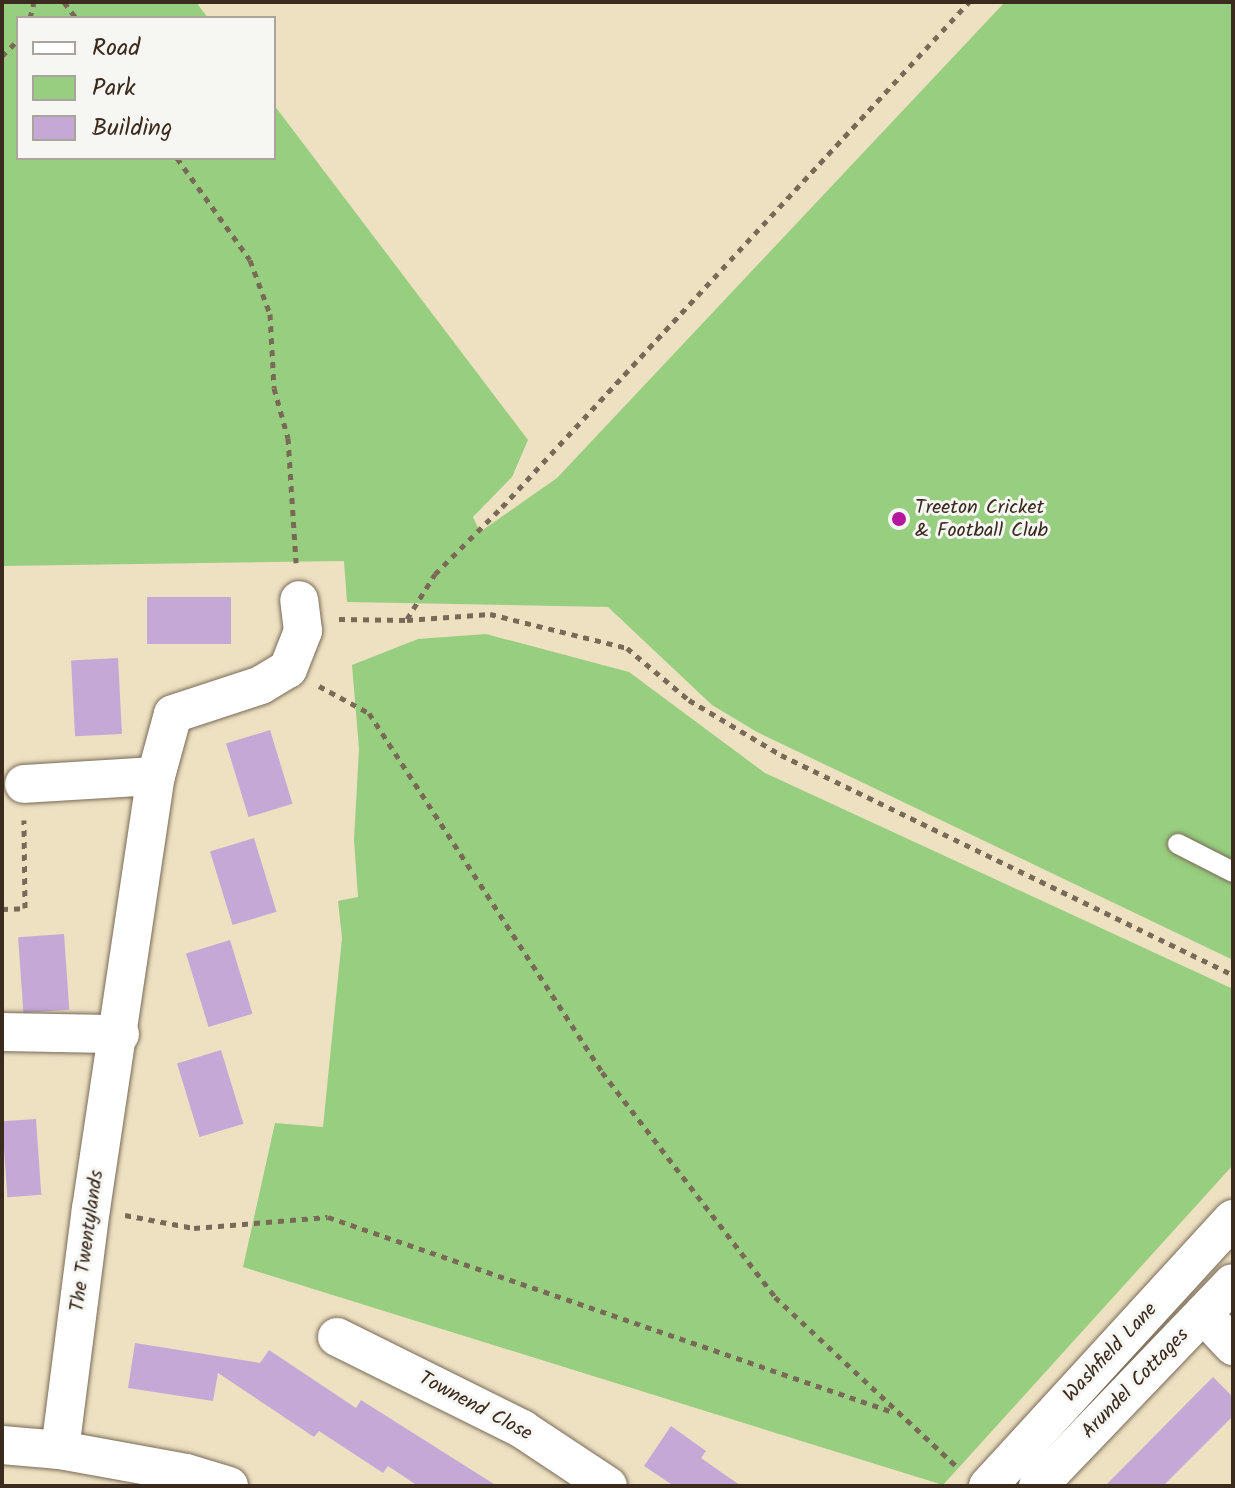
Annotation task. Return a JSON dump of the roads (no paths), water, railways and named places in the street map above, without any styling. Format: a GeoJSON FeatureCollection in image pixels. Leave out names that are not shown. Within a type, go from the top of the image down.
{"type":"FeatureCollection","features":[{"type":"Feature","properties":{"kind":"street","name":"The Twentylands"},"geometry":{"type":"LineString","coordinates":[[60,1450],[91,1209],[120,1034],[156,776],[173,714],[261,685],[288,669],[303,631],[299,600]]}},
{"type":"Feature","properties":{"kind":"street"},"geometry":{"type":"LineString","coordinates":[[24,784],[156,776]]}},
{"type":"Feature","properties":{"kind":"street"},"geometry":{"type":"LineString","coordinates":[[2,1032],[120,1034]]}},
{"type":"Feature","properties":{"kind":"street","name":"Washfield Lane"},"geometry":{"type":"LineString","coordinates":[[988,1486],[1233,1219]]}},
{"type":"Feature","properties":{"kind":"street","name":"Arundel Cottages"},"geometry":{"type":"LineString","coordinates":[[1038,1486],[1233,1283]]}},
{"type":"Feature","properties":{"kind":"street"},"geometry":{"type":"LineString","coordinates":[[1203,1314],[1233,1346]]}},
{"type":"Feature","properties":{"kind":"street","name":"Townend Close"},"geometry":{"type":"LineString","coordinates":[[337,1337],[522,1429],[608,1486]]}},
{"type":"Feature","properties":{"kind":"street"},"geometry":{"type":"LineString","coordinates":[[2,1445],[60,1450],[186,1473],[229,1486]]}},
{"type":"Feature","properties":{"kind":"lane"},"geometry":{"type":"LineString","coordinates":[[1178,844],[1233,872]]}},
{"type":"Feature","properties":{"kind":"place","name":"Treeton Cricket & Football Club"},"geometry":{"type":"Point","coordinates":[899,519]}}]}
